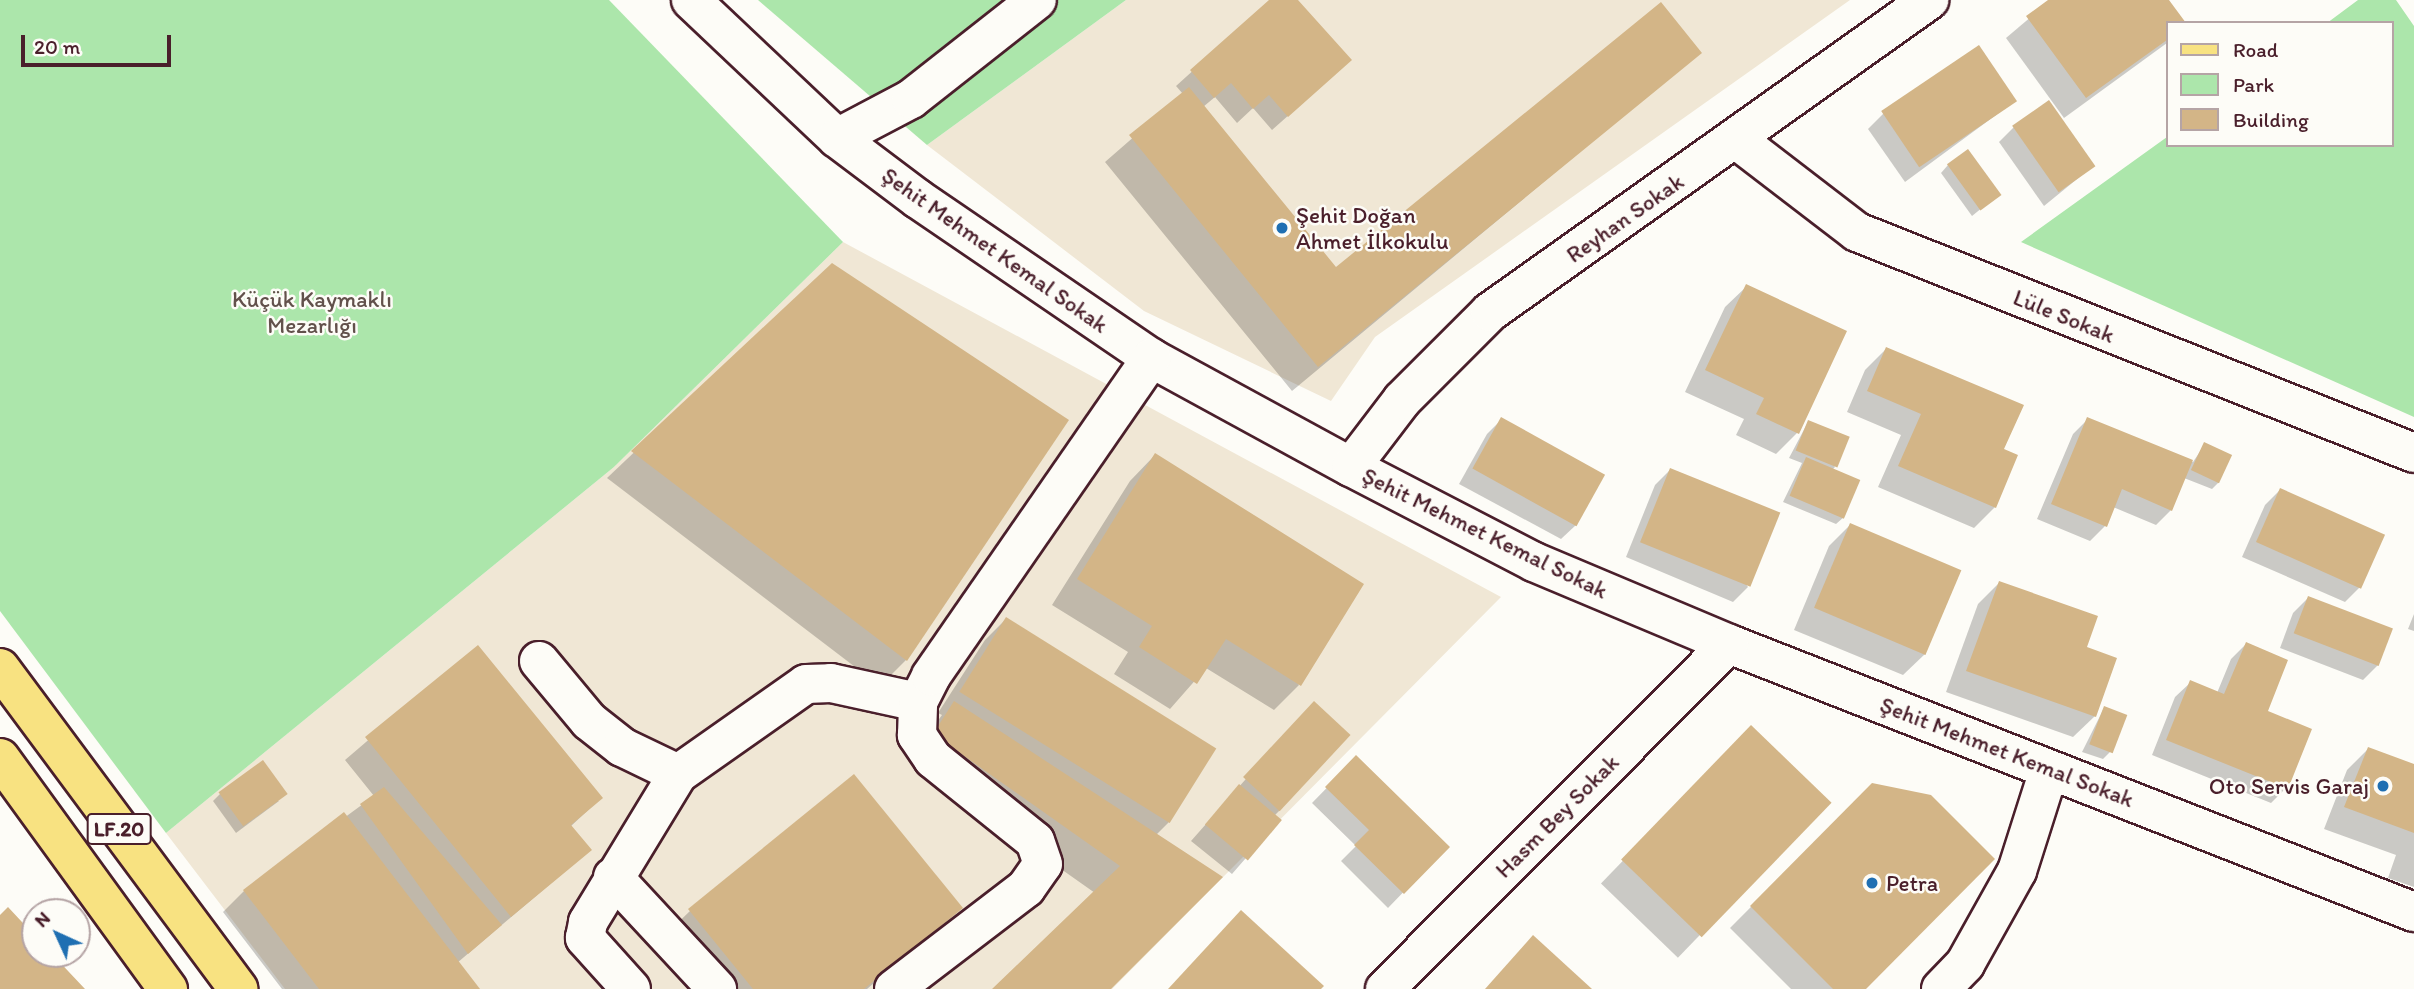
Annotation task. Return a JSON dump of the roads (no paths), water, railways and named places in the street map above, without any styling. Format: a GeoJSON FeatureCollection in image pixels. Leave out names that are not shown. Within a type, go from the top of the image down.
{"type":"FeatureCollection","features":[{"type":"Feature","properties":{"kind":"main road","name":"LF.20"},"geometry":{"type":"LineString","coordinates":[[0,668],[237,989]]}},
{"type":"Feature","properties":{"kind":"main road","name":"LF.20"},"geometry":{"type":"LineString","coordinates":[[0,758],[166,988]]}},
{"type":"Feature","properties":{"kind":"street","name":"Şehit Mehmet Kemal Sokak"},"geometry":{"type":"LineString","coordinates":[[691,0],[836,138],[1150,358],[1351,467],[1534,562],[1728,644],[2414,912]]}},
{"type":"Feature","properties":{"kind":"street"},"geometry":{"type":"LineString","coordinates":[[836,138],[911,99],[1037,0]]}},
{"type":"Feature","properties":{"kind":"street","name":"Reyhan Sokak"},"geometry":{"type":"LineString","coordinates":[[1351,467],[1402,400],[1490,312],[1737,140],[1929,0]]}},
{"type":"Feature","properties":{"kind":"street","name":"Lüle Sokak"},"geometry":{"type":"LineString","coordinates":[[1737,140],[1857,232],[2414,453]]}},
{"type":"Feature","properties":{"kind":"street"},"geometry":{"type":"LineString","coordinates":[[894,989],[1026,888],[1043,864],[1035,841],[933,759],[917,734],[918,702],[931,676],[1150,358]]}},
{"type":"Feature","properties":{"kind":"street","name":"Hasm Bey Sokak"},"geometry":{"type":"LineString","coordinates":[[1385,989],[1728,644]]}},
{"type":"Feature","properties":{"kind":"street"},"geometry":{"type":"LineString","coordinates":[[539,661],[589,721],[622,747],[678,774]]}},
{"type":"Feature","properties":{"kind":"street"},"geometry":{"type":"LineString","coordinates":[[631,989],[584,938],[588,922],[613,877],[678,774],[806,684],[831,683],[918,702]]}},
{"type":"Feature","properties":{"kind":"street"},"geometry":{"type":"LineString","coordinates":[[1941,989],[1965,964],[2017,871],[2049,770]]}},
{"type":"Feature","properties":{"kind":"street"},"geometry":{"type":"LineString","coordinates":[[613,877],[717,989]]}},
{"type":"Feature","properties":{"kind":"place","name":"Şehit Doğan Ahmet İlkokulu"},"geometry":{"type":"Point","coordinates":[1282,228]}},
{"type":"Feature","properties":{"kind":"place","name":"Oto Servis Garaj"},"geometry":{"type":"Point","coordinates":[2383,786]}},
{"type":"Feature","properties":{"kind":"place","name":"Petra"},"geometry":{"type":"Point","coordinates":[1872,883]}},
{"type":"Feature","properties":{"kind":"park label","name":"Küçük Kaymaklı Mezarlığı"},"geometry":{"type":"Point","coordinates":[312,312]}}]}
